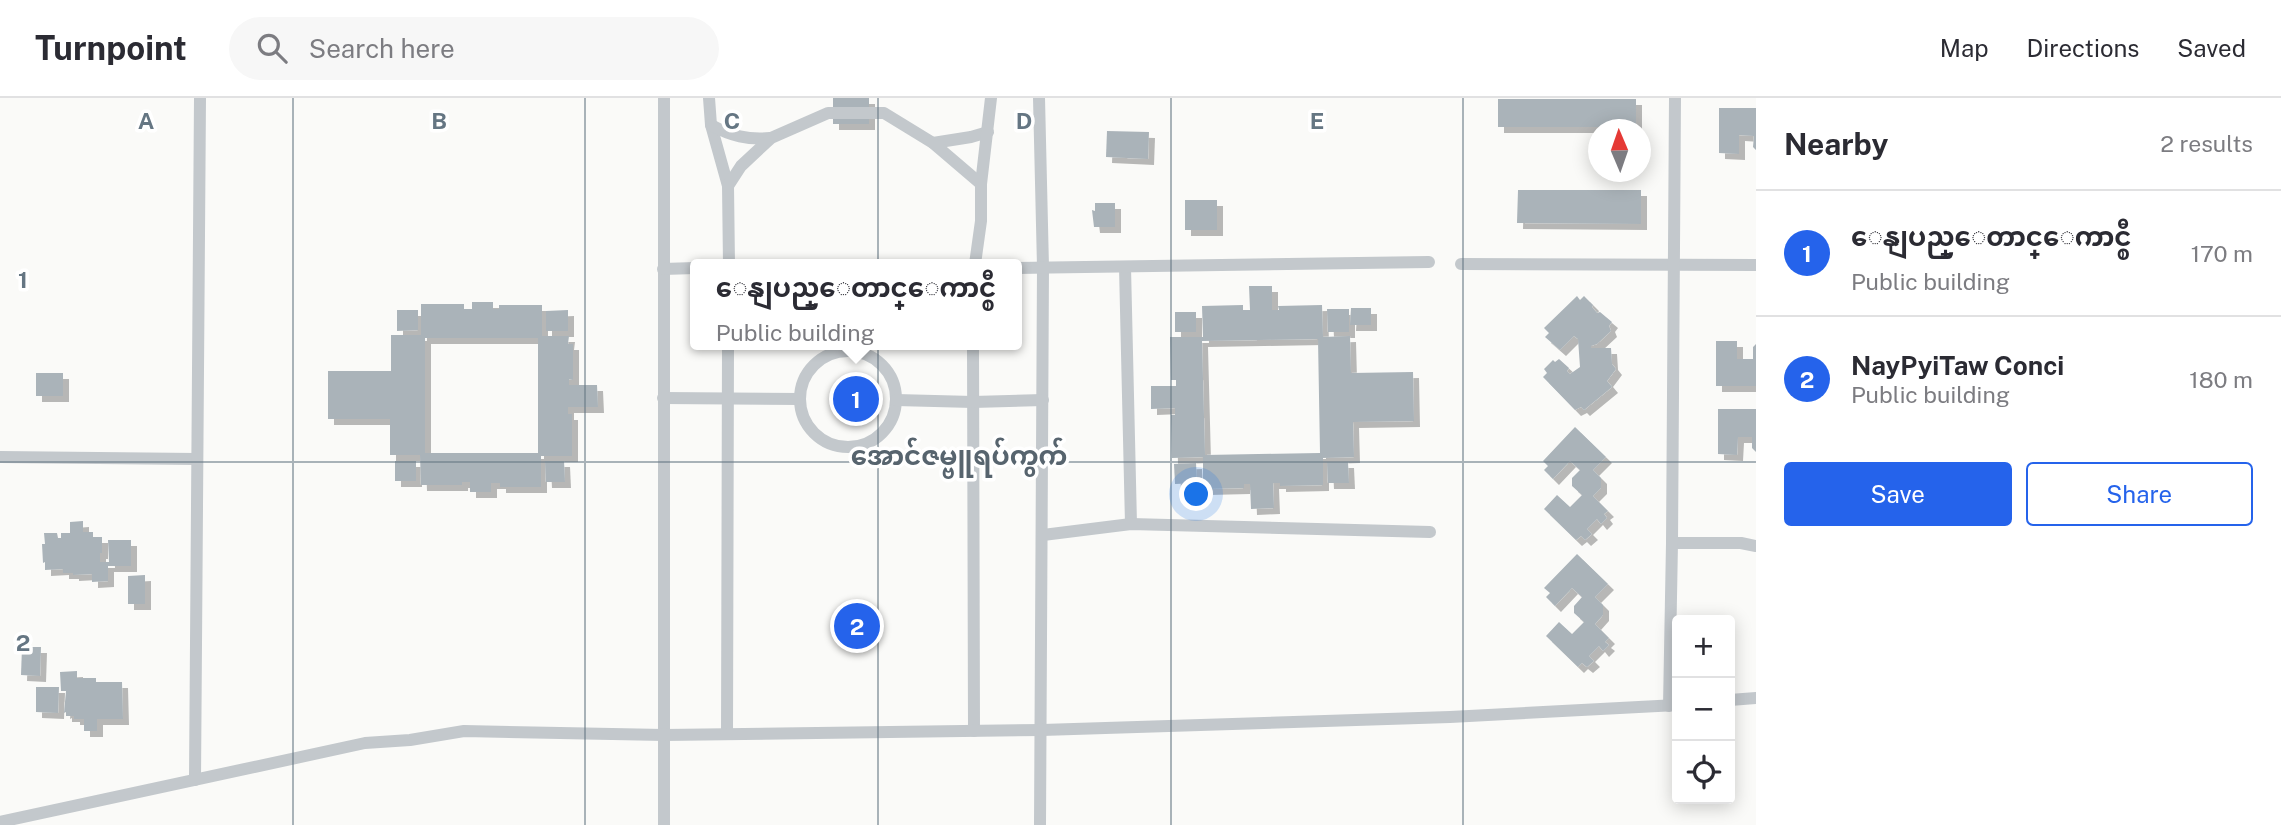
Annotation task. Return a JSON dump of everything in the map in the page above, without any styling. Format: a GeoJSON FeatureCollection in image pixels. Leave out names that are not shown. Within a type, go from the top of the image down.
{"type":"FeatureCollection","features":[{"type":"Feature","properties":{"kind":"street"},"geometry":{"type":"LineString","coordinates":[[195,780],[200,98]]}},
{"type":"Feature","properties":{"kind":"street"},"geometry":{"type":"LineString","coordinates":[[664,98],[664,825]]}},
{"type":"Feature","properties":{"kind":"street"},"geometry":{"type":"LineString","coordinates":[[709,98],[710,125],[728,186],[729,259]]}},
{"type":"Feature","properties":{"kind":"street"},"geometry":{"type":"LineString","coordinates":[[976,259],[991,98]]}},
{"type":"Feature","properties":{"kind":"street"},"geometry":{"type":"LineString","coordinates":[[1039,98],[1043,267],[1040,825]]}},
{"type":"Feature","properties":{"kind":"street"},"geometry":{"type":"LineString","coordinates":[[1673,678],[1675,98]]}},
{"type":"Feature","properties":{"kind":"street"},"geometry":{"type":"LineString","coordinates":[[728,186],[741,166],[771,138],[828,113],[884,113],[933,143],[981,184]]}},
{"type":"Feature","properties":{"kind":"street"},"geometry":{"type":"LineString","coordinates":[[710,125],[727,134],[753,139],[771,138]]}},
{"type":"Feature","properties":{"kind":"street"},"geometry":{"type":"LineString","coordinates":[[933,143],[988,132]]}},
{"type":"Feature","properties":{"kind":"street"},"geometry":{"type":"LineString","coordinates":[[1022,268],[1429,262]]}},
{"type":"Feature","properties":{"kind":"street"},"geometry":{"type":"LineString","coordinates":[[1461,264],[1756,265]]}},
{"type":"Feature","properties":{"kind":"street"},"geometry":{"type":"LineString","coordinates":[[1125,267],[1130,524]]}},
{"type":"Feature","properties":{"kind":"street"},"geometry":{"type":"LineString","coordinates":[[663,270],[690,268]]}},
{"type":"Feature","properties":{"kind":"street"},"geometry":{"type":"LineString","coordinates":[[727,734],[729,350]]}},
{"type":"Feature","properties":{"kind":"street"},"geometry":{"type":"LineString","coordinates":[[974,350],[974,731]]}},
{"type":"Feature","properties":{"kind":"street"},"geometry":{"type":"LineString","coordinates":[[839,352],[857,352],[873,358],[886,369],[894,383],[896,400],[892,419],[883,433],[869,443],[853,447],[836,446],[824,441],[811,430],[803,416],[800,399],[802,384],[810,370],[823,358],[839,352]]}},
{"type":"Feature","properties":{"kind":"street"},"geometry":{"type":"LineString","coordinates":[[663,398],[800,399]]}},
{"type":"Feature","properties":{"kind":"street"},"geometry":{"type":"LineString","coordinates":[[896,400],[1043,400]]}},
{"type":"Feature","properties":{"kind":"street"},"geometry":{"type":"LineString","coordinates":[[0,457],[196,459]]}},
{"type":"Feature","properties":{"kind":"street"},"geometry":{"type":"LineString","coordinates":[[1043,536],[1130,524],[1430,532]]}},
{"type":"Feature","properties":{"kind":"street"},"geometry":{"type":"LineString","coordinates":[[1672,543],[1741,543],[1756,546]]}},
{"type":"Feature","properties":{"kind":"street"},"geometry":{"type":"LineString","coordinates":[[1735,700],[1756,698]]}},
{"type":"Feature","properties":{"kind":"street"},"geometry":{"type":"LineString","coordinates":[[0,822],[365,743],[410,740],[464,731],[664,735],[1042,730],[1450,717],[1672,706]]}},
{"type":"Feature","properties":{"kind":"building"},"geometry":{"type":"Polygon","coordinates":[[[833,98],[869,98],[869,124],[833,124],[833,98]]]}},
{"type":"Feature","properties":{"kind":"building"},"geometry":{"type":"Polygon","coordinates":[[[1498,99],[1636,99],[1636,119],[1588,119],[1588,127],[1498,127],[1498,99]]]}},
{"type":"Feature","properties":{"kind":"building"},"geometry":{"type":"Polygon","coordinates":[[[1719,108],[1756,108],[1756,150],[1753,147],[1754,136],[1739,135],[1739,154],[1719,153],[1719,108]]]}},
{"type":"Feature","properties":{"kind":"building"},"geometry":{"type":"Polygon","coordinates":[[[1107,131],[1149,132],[1148,159],[1106,157],[1107,131]]]}},
{"type":"Feature","properties":{"kind":"building"},"geometry":{"type":"Polygon","coordinates":[[[1518,190],[1641,190],[1641,224],[1517,223],[1518,190]]]}},
{"type":"Feature","properties":{"kind":"building"},"geometry":{"type":"Polygon","coordinates":[[[1185,200],[1217,200],[1217,230],[1185,230],[1185,200]]]}},
{"type":"Feature","properties":{"kind":"building"},"geometry":{"type":"Polygon","coordinates":[[[1095,203],[1115,203],[1115,227],[1094,227],[1092,210],[1095,211],[1095,203]]]}},
{"type":"Feature","properties":{"kind":"building"},"geometry":{"type":"Polygon","coordinates":[[[1249,286],[1272,286],[1272,310],[1279,310],[1278,306],[1322,305],[1323,337],[1350,336],[1351,373],[1413,372],[1414,421],[1353,422],[1354,457],[1323,458],[1323,485],[1280,486],[1280,483],[1273,483],[1274,508],[1251,509],[1250,484],[1244,484],[1244,488],[1203,489],[1203,457],[1172,458],[1171,415],[1175,415],[1175,408],[1151,409],[1151,386],[1176,386],[1176,380],[1171,380],[1170,337],[1203,337],[1202,306],[1243,305],[1243,310],[1250,310],[1249,286]],[[1318,339],[1202,341],[1205,455],[1320,453],[1318,339]]]}},
{"type":"Feature","properties":{"kind":"building"},"geometry":{"type":"Polygon","coordinates":[[[1577,296],[1580,300],[1584,296],[1597,313],[1600,312],[1612,322],[1609,326],[1611,331],[1591,348],[1611,348],[1612,364],[1616,369],[1607,381],[1612,387],[1584,410],[1581,407],[1575,410],[1543,377],[1547,373],[1544,369],[1553,360],[1555,362],[1559,359],[1569,368],[1567,371],[1570,374],[1580,367],[1578,339],[1574,336],[1560,350],[1545,337],[1549,333],[1544,328],[1577,296]]]}},
{"type":"Feature","properties":{"kind":"building"},"geometry":{"type":"Polygon","coordinates":[[[472,302],[493,302],[493,309],[499,309],[499,305],[542,305],[542,336],[569,336],[568,344],[573,344],[573,380],[569,379],[569,385],[597,385],[598,407],[568,407],[568,414],[572,414],[572,456],[541,456],[541,487],[500,487],[500,483],[491,483],[491,492],[470,492],[470,482],[462,482],[462,485],[421,485],[420,455],[390,455],[390,419],[328,419],[328,371],[391,371],[391,335],[421,335],[421,304],[464,304],[464,309],[472,309],[472,302]],[[425,338],[425,453],[538,453],[538,338],[425,338]]]}},
{"type":"Feature","properties":{"kind":"building"},"geometry":{"type":"Polygon","coordinates":[[[1351,308],[1371,308],[1371,325],[1350,325],[1351,308]]]}},
{"type":"Feature","properties":{"kind":"building"},"geometry":{"type":"Polygon","coordinates":[[[1327,309],[1349,309],[1349,332],[1328,332],[1327,309]]]}},
{"type":"Feature","properties":{"kind":"building"},"geometry":{"type":"Polygon","coordinates":[[[397,310],[418,310],[418,330],[397,331],[397,310]]]}},
{"type":"Feature","properties":{"kind":"building"},"geometry":{"type":"Polygon","coordinates":[[[568,310],[568,331],[546,331],[546,311],[568,310]]]}},
{"type":"Feature","properties":{"kind":"building"},"geometry":{"type":"Polygon","coordinates":[[[1175,312],[1196,312],[1196,332],[1175,332],[1175,312]]]}},
{"type":"Feature","properties":{"kind":"building"},"geometry":{"type":"Polygon","coordinates":[[[1716,341],[1737,341],[1737,359],[1753,359],[1753,347],[1756,344],[1756,386],[1716,386],[1716,341]]]}},
{"type":"Feature","properties":{"kind":"building"},"geometry":{"type":"Polygon","coordinates":[[[36,373],[63,373],[63,396],[36,396],[36,373]]]}},
{"type":"Feature","properties":{"kind":"building"},"geometry":{"type":"Polygon","coordinates":[[[1718,409],[1756,409],[1756,452],[1752,448],[1752,437],[1738,437],[1737,455],[1718,454],[1718,409]]]}},
{"type":"Feature","properties":{"kind":"building"},"geometry":{"type":"Polygon","coordinates":[[[1575,427],[1606,457],[1593,470],[1601,478],[1601,488],[1593,496],[1608,511],[1604,514],[1607,518],[1601,524],[1597,519],[1587,529],[1592,534],[1585,540],[1581,536],[1576,540],[1544,509],[1557,495],[1570,507],[1582,495],[1572,486],[1572,478],[1580,470],[1570,461],[1553,479],[1544,470],[1548,466],[1543,461],[1575,427]]]}},
{"type":"Feature","properties":{"kind":"building"},"geometry":{"type":"Polygon","coordinates":[[[395,461],[416,461],[416,481],[395,481],[395,461]]]}},
{"type":"Feature","properties":{"kind":"building"},"geometry":{"type":"Polygon","coordinates":[[[545,461],[564,461],[565,482],[546,482],[545,461]]]}},
{"type":"Feature","properties":{"kind":"building"},"geometry":{"type":"Polygon","coordinates":[[[1327,462],[1348,462],[1349,483],[1328,483],[1327,462]]]}},
{"type":"Feature","properties":{"kind":"building"},"geometry":{"type":"Polygon","coordinates":[[[1196,463],[1197,483],[1175,484],[1174,464],[1196,463]]]}},
{"type":"Feature","properties":{"kind":"building"},"geometry":{"type":"Polygon","coordinates":[[[83,521],[83,532],[93,532],[93,537],[102,537],[100,562],[109,562],[108,540],[131,540],[131,566],[108,566],[108,581],[92,582],[92,574],[73,575],[63,573],[63,569],[45,570],[42,544],[45,544],[44,533],[57,533],[58,538],[61,538],[61,533],[70,533],[70,522],[83,521]]]}},
{"type":"Feature","properties":{"kind":"building"},"geometry":{"type":"Polygon","coordinates":[[[1577,554],[1608,584],[1595,597],[1603,605],[1603,615],[1595,624],[1609,638],[1605,642],[1609,645],[1603,651],[1599,646],[1589,656],[1594,661],[1587,667],[1582,663],[1578,667],[1546,636],[1559,622],[1572,634],[1584,622],[1574,613],[1574,606],[1582,597],[1572,588],[1555,606],[1546,597],[1550,593],[1544,588],[1577,554]]]}},
{"type":"Feature","properties":{"kind":"building"},"geometry":{"type":"Polygon","coordinates":[[[145,575],[145,604],[128,604],[128,576],[145,575]]]}},
{"type":"Feature","properties":{"kind":"building"},"geometry":{"type":"Polygon","coordinates":[[[22,647],[41,647],[40,676],[21,675],[22,647]]]}},
{"type":"Feature","properties":{"kind":"building"},"geometry":{"type":"Polygon","coordinates":[[[77,671],[77,678],[96,678],[96,682],[122,682],[123,719],[97,719],[97,731],[84,731],[84,719],[66,716],[66,691],[61,691],[60,672],[77,671]]]}},
{"type":"Feature","properties":{"kind":"building"},"geometry":{"type":"Polygon","coordinates":[[[36,687],[59,687],[58,713],[36,712],[36,687]]]}},
{"type":"Feature","properties":{"kind":"place","name":"ေနျပည္ေတာင္ေကာင္စီ"},"geometry":{"type":"Point","coordinates":[856,399]}},
{"type":"Feature","properties":{"kind":"place","name":"NayPyiTaw Conci"},"geometry":{"type":"Point","coordinates":[857,626]}},
{"type":"Feature","properties":{"kind":"district","name":"အောင်ဇမ္ဗူရပ်ကွက်"},"geometry":{"type":"Point","coordinates":[959,456]}}]}
